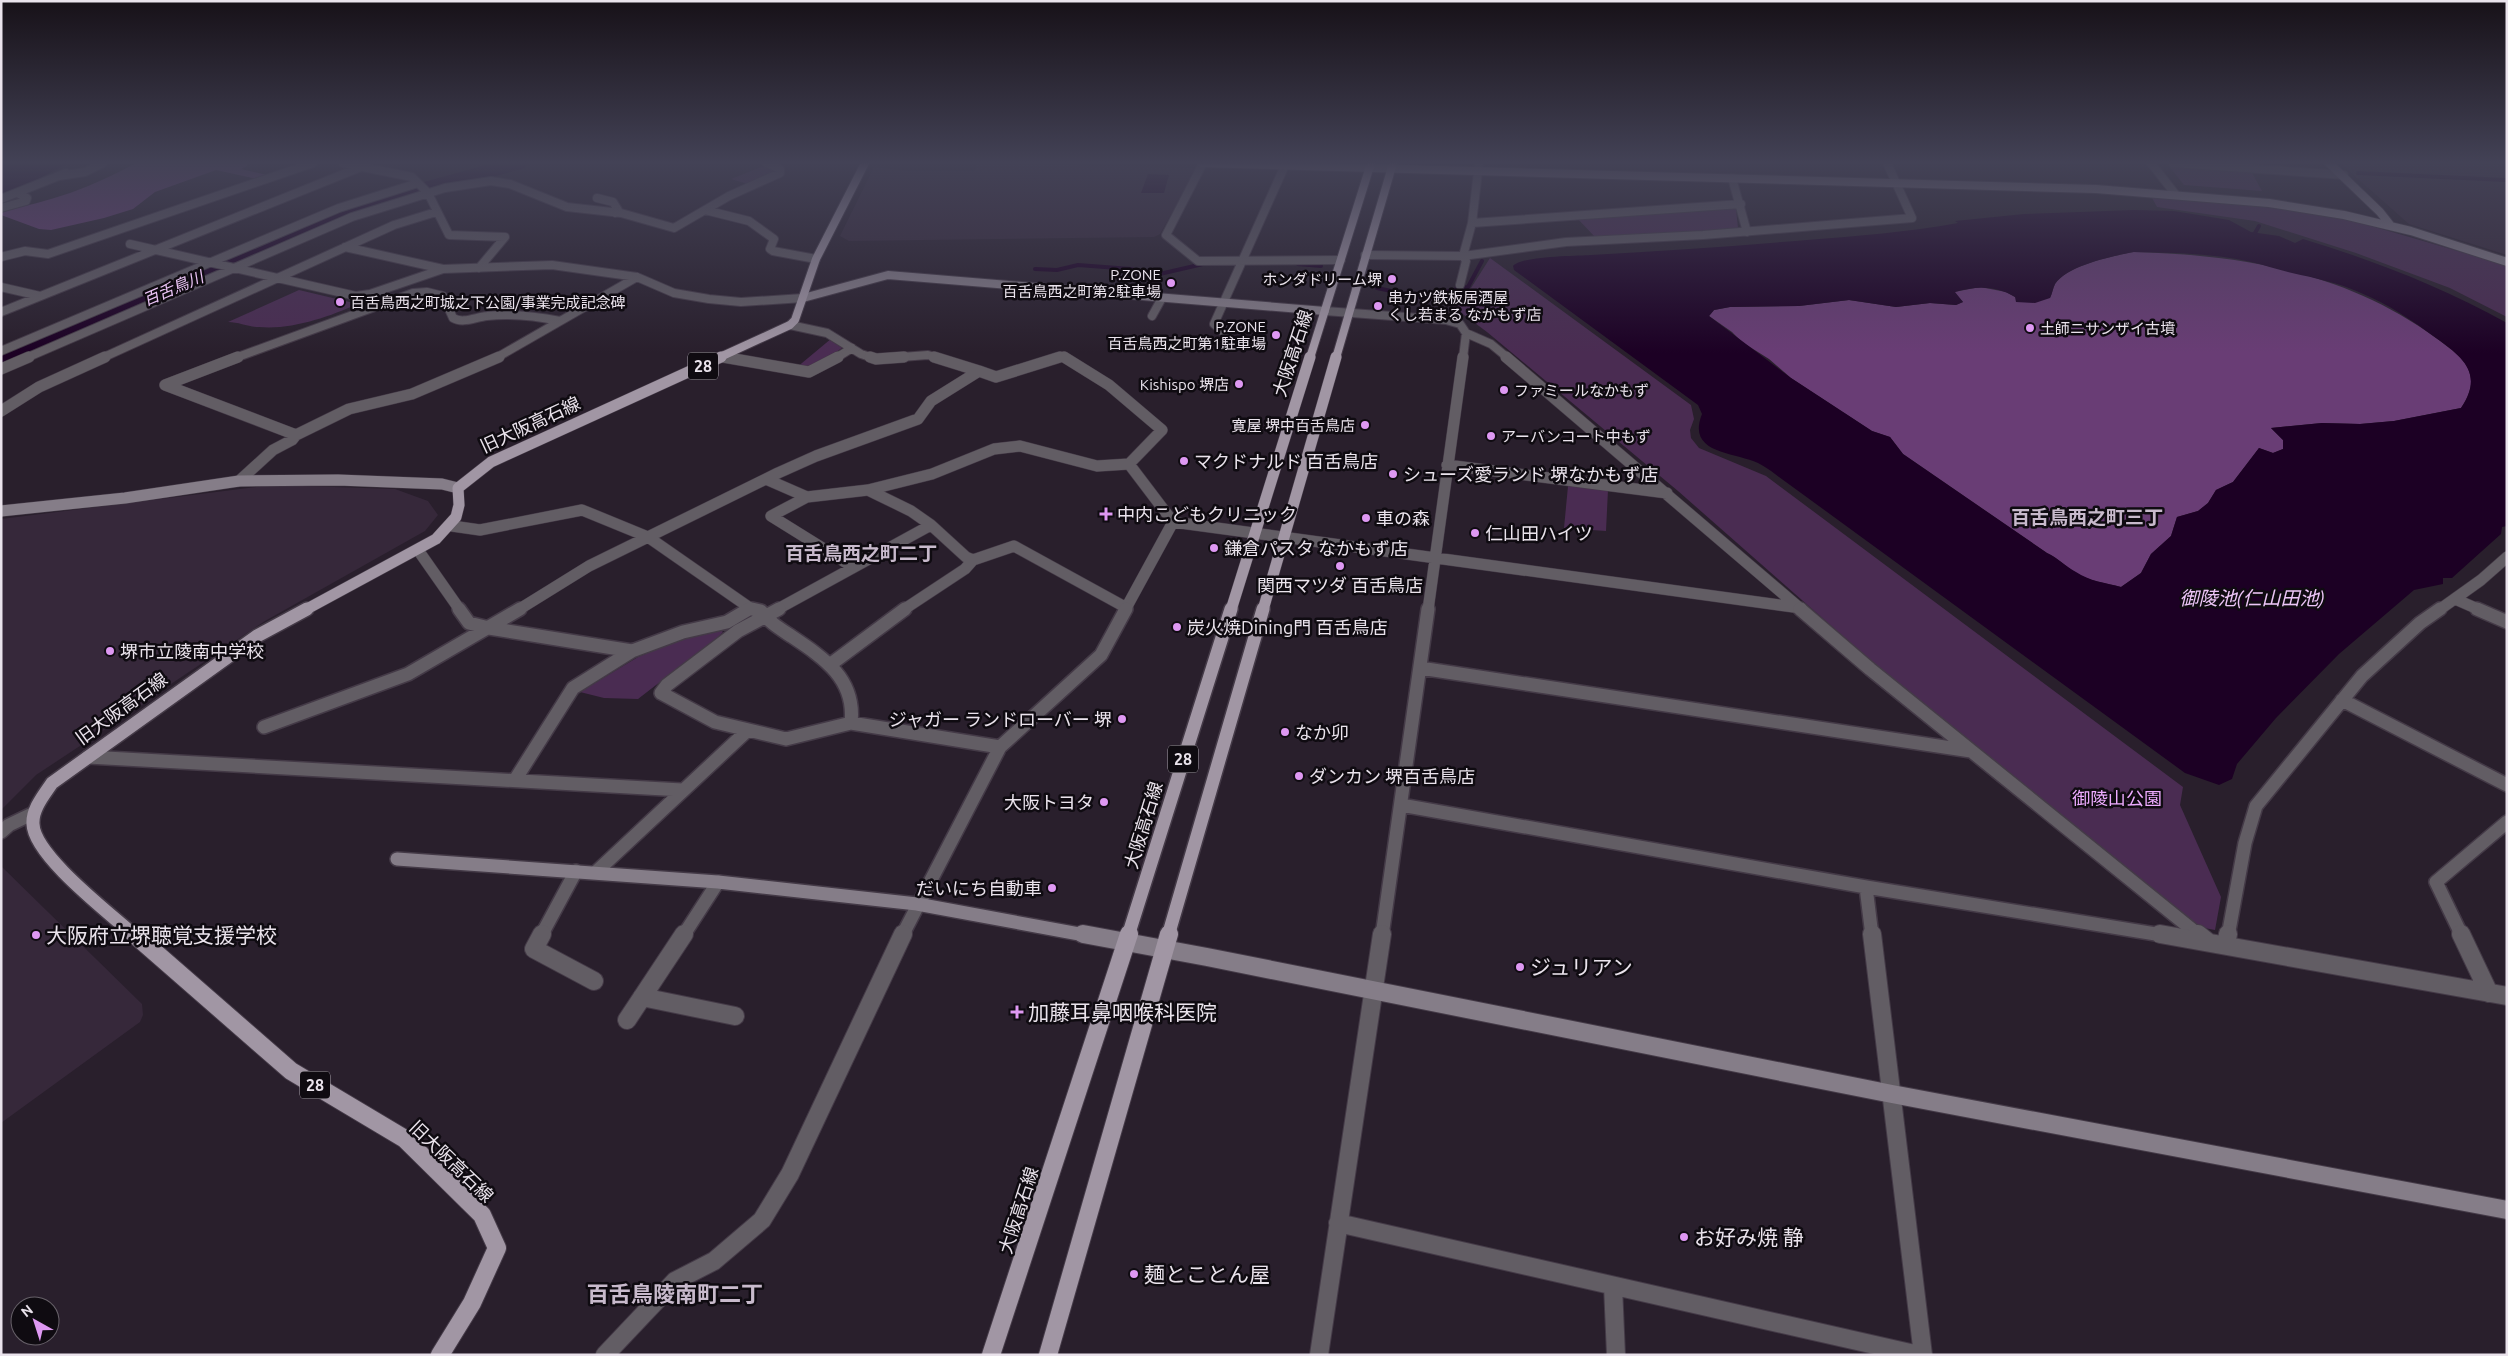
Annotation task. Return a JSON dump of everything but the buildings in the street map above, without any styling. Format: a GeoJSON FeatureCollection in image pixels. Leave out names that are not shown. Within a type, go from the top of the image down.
{"type":"FeatureCollection","features":[{"type":"Feature","properties":{"kind":"main road"},"geometry":{"type":"LineString","coordinates":[[790,325],[795,320],[816,259],[833,226]]}},
{"type":"Feature","properties":{"kind":"main road","name":"大阪高石線"},"geometry":{"type":"LineString","coordinates":[[990,1355],[1126,942],[1351,226]]}},
{"type":"Feature","properties":{"kind":"main road","name":"28"},"geometry":{"type":"LineString","coordinates":[[1048,1355],[1162,950],[1350,313],[1374,226]]}},
{"type":"Feature","properties":{"kind":"main road","name":"旧大阪高石線"},"geometry":{"type":"LineString","coordinates":[[458,488],[491,462],[790,325]]}},
{"type":"Feature","properties":{"kind":"main road"},"geometry":{"type":"LineString","coordinates":[[452,526],[459,512],[458,488]]}},
{"type":"Feature","properties":{"kind":"main road","name":"旧大阪高石線"},"geometry":{"type":"LineString","coordinates":[[440,1355],[459,1330],[483,1284],[497,1248],[482,1215],[405,1139],[291,1071],[69,878],[38,842],[32,830],[32,814],[40,798],[52,782],[258,636],[418,550],[452,526]]}},
{"type":"Feature","properties":{"kind":"street"},"geometry":{"type":"LineString","coordinates":[[1,257],[25,251],[48,254],[129,226]]}},
{"type":"Feature","properties":{"kind":"street"},"geometry":{"type":"LineString","coordinates":[[1,312],[215,226]]}},
{"type":"Feature","properties":{"kind":"street"},"geometry":{"type":"LineString","coordinates":[[1,351],[296,226]]}},
{"type":"Feature","properties":{"kind":"street"},"geometry":{"type":"LineString","coordinates":[[1,369],[330,226]]}},
{"type":"Feature","properties":{"kind":"street"},"geometry":{"type":"LineString","coordinates":[[1,411],[39,387],[391,226]]}},
{"type":"Feature","properties":{"kind":"street"},"geometry":{"type":"LineString","coordinates":[[443,226],[448,235],[505,237],[479,268]]}},
{"type":"Feature","properties":{"kind":"street"},"geometry":{"type":"LineString","coordinates":[[756,226],[774,239],[770,249],[773,251],[816,259]]}},
{"type":"Feature","properties":{"kind":"street"},"geometry":{"type":"LineString","coordinates":[[1170,226],[1166,235],[1167,238],[1198,261],[1340,260]]}},
{"type":"Feature","properties":{"kind":"street"},"geometry":{"type":"LineString","coordinates":[[1228,336],[1214,324],[1258,226]]}},
{"type":"Feature","properties":{"kind":"street"},"geometry":{"type":"LineString","coordinates":[[1460,285],[1466,260],[1463,256],[1471,226]]}},
{"type":"Feature","properties":{"kind":"street"},"geometry":{"type":"LineString","coordinates":[[1746,226],[1747,232]]}},
{"type":"Feature","properties":{"kind":"street"},"geometry":{"type":"LineString","coordinates":[[1365,255],[1463,256],[1566,242],[1814,226]]}},
{"type":"Feature","properties":{"kind":"street"},"geometry":{"type":"LineString","coordinates":[[2392,226],[2507,262]]}},
{"type":"Feature","properties":{"kind":"street"},"geometry":{"type":"LineString","coordinates":[[130,244],[356,296],[370,294],[443,269]]}},
{"type":"Feature","properties":{"kind":"street"},"geometry":{"type":"LineString","coordinates":[[345,247],[443,269],[552,265],[596,270],[637,277],[674,293],[741,302],[821,295],[867,278],[888,275],[1446,320],[1460,324],[1466,333],[1491,344],[1667,492],[1870,669],[2208,942]]}},
{"type":"Feature","properties":{"kind":"street"},"geometry":{"type":"LineString","coordinates":[[239,481],[273,450],[292,440],[296,435],[349,408],[391,400],[430,386],[503,355],[560,321],[572,317],[637,277]]}},
{"type":"Feature","properties":{"kind":"street"},"geometry":{"type":"LineString","coordinates":[[1,287],[40,296]]}},
{"type":"Feature","properties":{"kind":"street"},"geometry":{"type":"LineString","coordinates":[[296,435],[165,385],[292,336],[413,293],[427,292],[443,296],[453,318],[460,321],[481,316],[527,313],[560,321]]}},
{"type":"Feature","properties":{"kind":"street"},"geometry":{"type":"LineString","coordinates":[[1152,316],[1162,298]]}},
{"type":"Feature","properties":{"kind":"street"},"geometry":{"type":"LineString","coordinates":[[790,325],[827,333],[852,348],[876,359],[928,355],[996,378],[1062,356],[1073,361],[1109,385],[1162,430],[1129,464],[1097,466],[1020,446],[994,449],[932,474],[868,490],[806,497],[771,516],[853,567]]}},
{"type":"Feature","properties":{"kind":"street"},"geometry":{"type":"LineString","coordinates":[[1319,1355],[1372,989],[1401,805],[1466,333]]}},
{"type":"Feature","properties":{"kind":"street"},"geometry":{"type":"LineString","coordinates":[[723,357],[809,372],[824,366],[852,348]]}},
{"type":"Feature","properties":{"kind":"street"},"geometry":{"type":"LineString","coordinates":[[264,728],[408,674],[489,628],[589,566],[816,456],[918,419],[931,401],[979,371]]}},
{"type":"Feature","properties":{"kind":"street"},"geometry":{"type":"LineString","coordinates":[[1129,464],[1173,522],[1800,608]]}},
{"type":"Feature","properties":{"kind":"street"},"geometry":{"type":"LineString","coordinates":[[1448,465],[1667,492]]}},
{"type":"Feature","properties":{"kind":"street"},"geometry":{"type":"LineString","coordinates":[[1,511],[125,498],[239,481],[338,480],[442,484],[458,488]]}},
{"type":"Feature","properties":{"kind":"street"},"geometry":{"type":"LineString","coordinates":[[768,480],[806,497]]}},
{"type":"Feature","properties":{"kind":"street"},"geometry":{"type":"LineString","coordinates":[[868,490],[911,511],[931,525],[966,557],[973,560]]}},
{"type":"Feature","properties":{"kind":"street"},"geometry":{"type":"LineString","coordinates":[[452,526],[480,530],[582,510],[600,516],[648,538],[750,608],[760,611],[764,616],[831,664],[850,690],[854,714],[851,724]]}},
{"type":"Feature","properties":{"kind":"street"},"geometry":{"type":"LineString","coordinates":[[605,1355],[675,1281],[714,1261],[762,1220],[790,1174],[917,904],[1000,747],[1101,655],[1173,522]]}},
{"type":"Feature","properties":{"kind":"street"},"geometry":{"type":"LineString","coordinates":[[931,525],[738,631],[667,685],[661,693],[715,722],[786,739],[851,724],[1000,747]]}},
{"type":"Feature","properties":{"kind":"street"},"geometry":{"type":"LineString","coordinates":[[831,664],[883,623],[965,570],[973,560],[1014,546],[1125,608]]}},
{"type":"Feature","properties":{"kind":"street"},"geometry":{"type":"LineString","coordinates":[[418,550],[469,623],[489,628],[632,651]]}},
{"type":"Feature","properties":{"kind":"street"},"geometry":{"type":"LineString","coordinates":[[2226,945],[2245,842],[2256,806],[2362,676],[2420,623],[2481,580],[2507,557]]}},
{"type":"Feature","properties":{"kind":"street"},"geometry":{"type":"LineString","coordinates":[[2455,599],[2507,622]]}},
{"type":"Feature","properties":{"kind":"street"},"geometry":{"type":"LineString","coordinates":[[515,780],[573,688],[632,651],[683,632],[727,622],[750,608]]}},
{"type":"Feature","properties":{"kind":"street"},"geometry":{"type":"LineString","coordinates":[[727,622],[738,631]]}},
{"type":"Feature","properties":{"kind":"street"},"geometry":{"type":"LineString","coordinates":[[1420,668],[1971,751]]}},
{"type":"Feature","properties":{"kind":"street"},"geometry":{"type":"LineString","coordinates":[[2342,700],[2507,785]]}},
{"type":"Feature","properties":{"kind":"street"},"geometry":{"type":"LineString","coordinates":[[596,872],[748,730]]}},
{"type":"Feature","properties":{"kind":"street"},"geometry":{"type":"LineString","coordinates":[[88,757],[682,790]]}},
{"type":"Feature","properties":{"kind":"street"},"geometry":{"type":"LineString","coordinates":[[1401,805],[1866,887],[2226,945],[2507,996]]}},
{"type":"Feature","properties":{"kind":"street"},"geometry":{"type":"LineString","coordinates":[[1,832],[32,814]]}},
{"type":"Feature","properties":{"kind":"street"},"geometry":{"type":"LineString","coordinates":[[2488,993],[2436,882],[2507,822]]}},
{"type":"Feature","properties":{"kind":"street"},"geometry":{"type":"LineString","coordinates":[[397,859],[718,882],[917,904],[1372,989],[1892,1094],[2507,1210]]}},
{"type":"Feature","properties":{"kind":"street"},"geometry":{"type":"LineString","coordinates":[[576,871],[534,949],[594,981]]}},
{"type":"Feature","properties":{"kind":"street"},"geometry":{"type":"LineString","coordinates":[[627,1020],[718,882]]}},
{"type":"Feature","properties":{"kind":"street"},"geometry":{"type":"LineString","coordinates":[[1866,887],[1923,1355]]}},
{"type":"Feature","properties":{"kind":"street"},"geometry":{"type":"LineString","coordinates":[[642,997],[735,1016]]}},
{"type":"Feature","properties":{"kind":"street"},"geometry":{"type":"LineString","coordinates":[[1338,1224],[1919,1355]]}},
{"type":"Feature","properties":{"kind":"street"},"geometry":{"type":"LineString","coordinates":[[1613,1286],[1616,1355]]}},
{"type":"Feature","properties":{"kind":"shaded area"},"geometry":{"type":"Polygon","coordinates":[[[32,226],[67,226],[51,230],[32,226]]]}},
{"type":"Feature","properties":{"kind":"shaded area"},"geometry":{"type":"Polygon","coordinates":[[[845,226],[1164,226],[1160,234],[1154,237],[849,241],[840,236],[845,226]]]}},
{"type":"Feature","properties":{"kind":"shaded area"},"geometry":{"type":"Polygon","coordinates":[[[2416,226],[2507,226],[2507,255],[2416,226]]]}},
{"type":"Feature","properties":{"kind":"shaded area"},"geometry":{"type":"Polygon","coordinates":[[[2133,252],[2214,257],[2253,263],[2292,271],[2366,297],[2402,315],[2455,353],[2468,368],[2471,376],[2468,396],[2461,408],[2394,421],[2360,424],[2322,423],[2271,428],[2283,440],[2283,449],[2273,453],[2259,448],[2233,482],[2216,490],[2208,503],[2198,511],[2177,517],[2171,536],[2151,554],[2141,573],[2121,587],[2092,580],[2076,573],[1903,454],[1890,437],[1872,431],[1791,378],[1769,359],[1742,342],[1732,332],[1709,316],[1714,310],[1730,307],[1799,306],[1849,300],[1896,307],[1930,303],[1956,305],[1963,302],[1954,292],[1980,287],[2006,292],[2015,297],[2050,298],[2055,284],[2061,277],[2070,272],[2091,262],[2133,252]]]}},
{"type":"Feature","properties":{"kind":"shaded area","name":"堺市立陵南中学校"},"geometry":{"type":"Polygon","coordinates":[[[272,485],[395,489],[428,501],[438,515],[425,531],[265,621],[36,775],[1,810],[1,519],[272,485]]]}},
{"type":"Feature","properties":{"kind":"shaded area","name":"大阪府立堺聴覚支援学校"},"geometry":{"type":"Polygon","coordinates":[[[1,866],[142,1004],[143,1015],[140,1022],[1,1123],[1,866]]]}},
{"type":"Feature","properties":{"kind":"green space"},"geometry":{"type":"Polygon","coordinates":[[[1585,226],[1738,226],[1738,228],[1735,230],[1596,238],[1585,226]]]}},
{"type":"Feature","properties":{"kind":"green space"},"geometry":{"type":"Polygon","coordinates":[[[2272,226],[2372,226],[2507,266],[2507,317],[2450,288],[2356,253],[2272,226]]]}},
{"type":"Feature","properties":{"kind":"green space","name":"御陵山公園"},"geometry":{"type":"Polygon","coordinates":[[[1490,258],[1691,405],[1694,419],[1690,430],[1691,438],[1699,448],[1766,476],[2183,787],[2180,805],[2221,897],[2215,930],[2199,927],[1877,666],[1678,491],[1487,332],[1452,306],[1433,296],[1471,288],[1490,258]]]}},
{"type":"Feature","properties":{"kind":"green space"},"geometry":{"type":"Polygon","coordinates":[[[299,290],[358,304],[310,322],[284,327],[255,327],[228,322],[299,290]]]}},
{"type":"Feature","properties":{"kind":"green space"},"geometry":{"type":"Polygon","coordinates":[[[832,338],[842,348],[816,366],[796,368],[832,338]]]}},
{"type":"Feature","properties":{"kind":"green space"},"geometry":{"type":"Polygon","coordinates":[[[1568,486],[1608,490],[1606,531],[1564,528],[1568,486]]]}},
{"type":"Feature","properties":{"kind":"green space"},"geometry":{"type":"Polygon","coordinates":[[[720,629],[723,632],[718,637],[638,699],[604,698],[580,692],[638,657],[682,639],[720,629]]]}},
{"type":"Feature","properties":{"kind":"water","name":"御陵池(仁山田池)"},"geometry":{"type":"Polygon","coordinates":[[[1937,226],[2241,226],[2251,232],[2279,236],[2295,243],[2303,239],[2381,265],[2432,286],[2482,310],[2507,323],[2507,526],[2502,527],[2501,534],[2452,578],[2443,578],[2443,584],[2414,590],[2339,654],[2276,718],[2237,764],[2232,779],[2219,785],[2185,773],[1767,468],[1706,444],[1701,437],[1699,427],[1702,414],[1698,405],[1514,270],[1513,266],[1526,260],[1549,257],[1699,248],[1937,226]],[[2134,252],[2092,262],[2061,277],[2055,284],[2050,298],[2035,303],[2016,302],[2015,297],[2000,290],[1978,288],[1955,292],[1963,302],[1956,305],[1930,303],[1896,307],[1849,300],[1799,306],[1730,307],[1714,310],[1709,316],[1791,378],[1872,431],[1890,437],[1903,454],[2072,570],[2092,580],[2121,587],[2141,573],[2151,554],[2171,536],[2177,517],[2198,511],[2208,503],[2216,490],[2233,482],[2259,448],[2273,453],[2283,449],[2283,440],[2271,428],[2322,423],[2360,424],[2394,421],[2461,408],[2468,396],[2471,385],[2467,367],[2455,352],[2418,325],[2371,297],[2353,289],[2256,263],[2192,254],[2134,252]]]}},
{"type":"Feature","properties":{"kind":"waterway","name":"百舌鳥川"},"geometry":{"type":"LineString","coordinates":[[1,362],[314,226]]}},
{"type":"Feature","properties":{"kind":"waterway"},"geometry":{"type":"LineString","coordinates":[[2255,233],[2259,226]]}},
{"type":"Feature","properties":{"kind":"waterway"},"geometry":{"type":"LineString","coordinates":[[1377,288],[1420,297],[1468,287],[1482,261]]}},
{"type":"Feature","properties":{"kind":"waterway"},"geometry":{"type":"LineString","coordinates":[[1035,269],[1057,270],[1078,265],[1131,269],[1151,276],[1203,264]]}},
{"type":"Feature","properties":{"kind":"waterway"},"geometry":{"type":"LineString","coordinates":[[1298,264],[1321,266]]}},
{"type":"Feature","properties":{"kind":"place","name":"ホンダドリーム堺"},"geometry":{"type":"Point","coordinates":[1392,279]}},
{"type":"Feature","properties":{"kind":"place","name":"P.ZONE 百舌鳥西之町第2駐車場"},"geometry":{"type":"Point","coordinates":[1171,283]}},
{"type":"Feature","properties":{"kind":"place","name":"百舌鳥西之町城之下公園/事業完成記念碑"},"geometry":{"type":"Point","coordinates":[340,302]}},
{"type":"Feature","properties":{"kind":"place","name":"串カツ鉄板居酒屋 くし若まる なかもず店"},"geometry":{"type":"Point","coordinates":[1378,306]}},
{"type":"Feature","properties":{"kind":"place","name":"土師ニサンザイ古墳"},"geometry":{"type":"Point","coordinates":[2030,328]}},
{"type":"Feature","properties":{"kind":"place","name":"P.ZONE 百舌鳥西之町第1駐車場"},"geometry":{"type":"Point","coordinates":[1276,335]}},
{"type":"Feature","properties":{"kind":"place","name":"Kishispo 堺店"},"geometry":{"type":"Point","coordinates":[1239,384]}},
{"type":"Feature","properties":{"kind":"place","name":"ファミールなかもず"},"geometry":{"type":"Point","coordinates":[1504,390]}},
{"type":"Feature","properties":{"kind":"place","name":"寛屋 堺中百舌鳥店"},"geometry":{"type":"Point","coordinates":[1365,425]}},
{"type":"Feature","properties":{"kind":"place","name":"アーバンコート中もず"},"geometry":{"type":"Point","coordinates":[1491,436]}},
{"type":"Feature","properties":{"kind":"place","name":"マクドナルド 百舌鳥店"},"geometry":{"type":"Point","coordinates":[1184,461]}},
{"type":"Feature","properties":{"kind":"place","name":"シューズ愛ランド 堺なかもず店"},"geometry":{"type":"Point","coordinates":[1393,474]}},
{"type":"Feature","properties":{"kind":"place","name":"中内こどもクリニック"},"geometry":{"type":"Point","coordinates":[1106,514]}},
{"type":"Feature","properties":{"kind":"place","name":"車の森"},"geometry":{"type":"Point","coordinates":[1366,518]}},
{"type":"Feature","properties":{"kind":"place","name":"仁山田ハイツ"},"geometry":{"type":"Point","coordinates":[1475,533]}},
{"type":"Feature","properties":{"kind":"place","name":"鎌倉パスタ なかもず店"},"geometry":{"type":"Point","coordinates":[1214,548]}},
{"type":"Feature","properties":{"kind":"place","name":"関西マツダ 百舌鳥店"},"geometry":{"type":"Point","coordinates":[1340,566]}},
{"type":"Feature","properties":{"kind":"place","name":"炭火焼Dining門 百舌鳥店"},"geometry":{"type":"Point","coordinates":[1177,627]}},
{"type":"Feature","properties":{"kind":"place","name":"堺市立陵南中学校"},"geometry":{"type":"Point","coordinates":[110,651]}},
{"type":"Feature","properties":{"kind":"place","name":"ジャガー ランドローバー 堺"},"geometry":{"type":"Point","coordinates":[1122,719]}},
{"type":"Feature","properties":{"kind":"place","name":"なか卯"},"geometry":{"type":"Point","coordinates":[1285,732]}},
{"type":"Feature","properties":{"kind":"place","name":"ダンカン 堺百舌鳥店"},"geometry":{"type":"Point","coordinates":[1299,776]}},
{"type":"Feature","properties":{"kind":"place","name":"大阪トヨタ"},"geometry":{"type":"Point","coordinates":[1104,802]}},
{"type":"Feature","properties":{"kind":"place","name":"だいにち自動車"},"geometry":{"type":"Point","coordinates":[1052,888]}},
{"type":"Feature","properties":{"kind":"place","name":"大阪府立堺聴覚支援学校"},"geometry":{"type":"Point","coordinates":[36,935]}},
{"type":"Feature","properties":{"kind":"place","name":"ジュリアン"},"geometry":{"type":"Point","coordinates":[1520,967]}},
{"type":"Feature","properties":{"kind":"place","name":"加藤耳鼻咽喉科医院"},"geometry":{"type":"Point","coordinates":[1017,1012]}},
{"type":"Feature","properties":{"kind":"place","name":"お好み焼 静"},"geometry":{"type":"Point","coordinates":[1684,1237]}},
{"type":"Feature","properties":{"kind":"place","name":"麺とことん屋"},"geometry":{"type":"Point","coordinates":[1134,1274]}},
{"type":"Feature","properties":{"kind":"district","name":"百舌鳥西之町三丁"},"geometry":{"type":"Point","coordinates":[2087,517]}},
{"type":"Feature","properties":{"kind":"district","name":"百舌鳥西之町二丁"},"geometry":{"type":"Point","coordinates":[861,553]}},
{"type":"Feature","properties":{"kind":"district","name":"百舌鳥陵南町二丁"},"geometry":{"type":"Point","coordinates":[675,1293]}}]}
